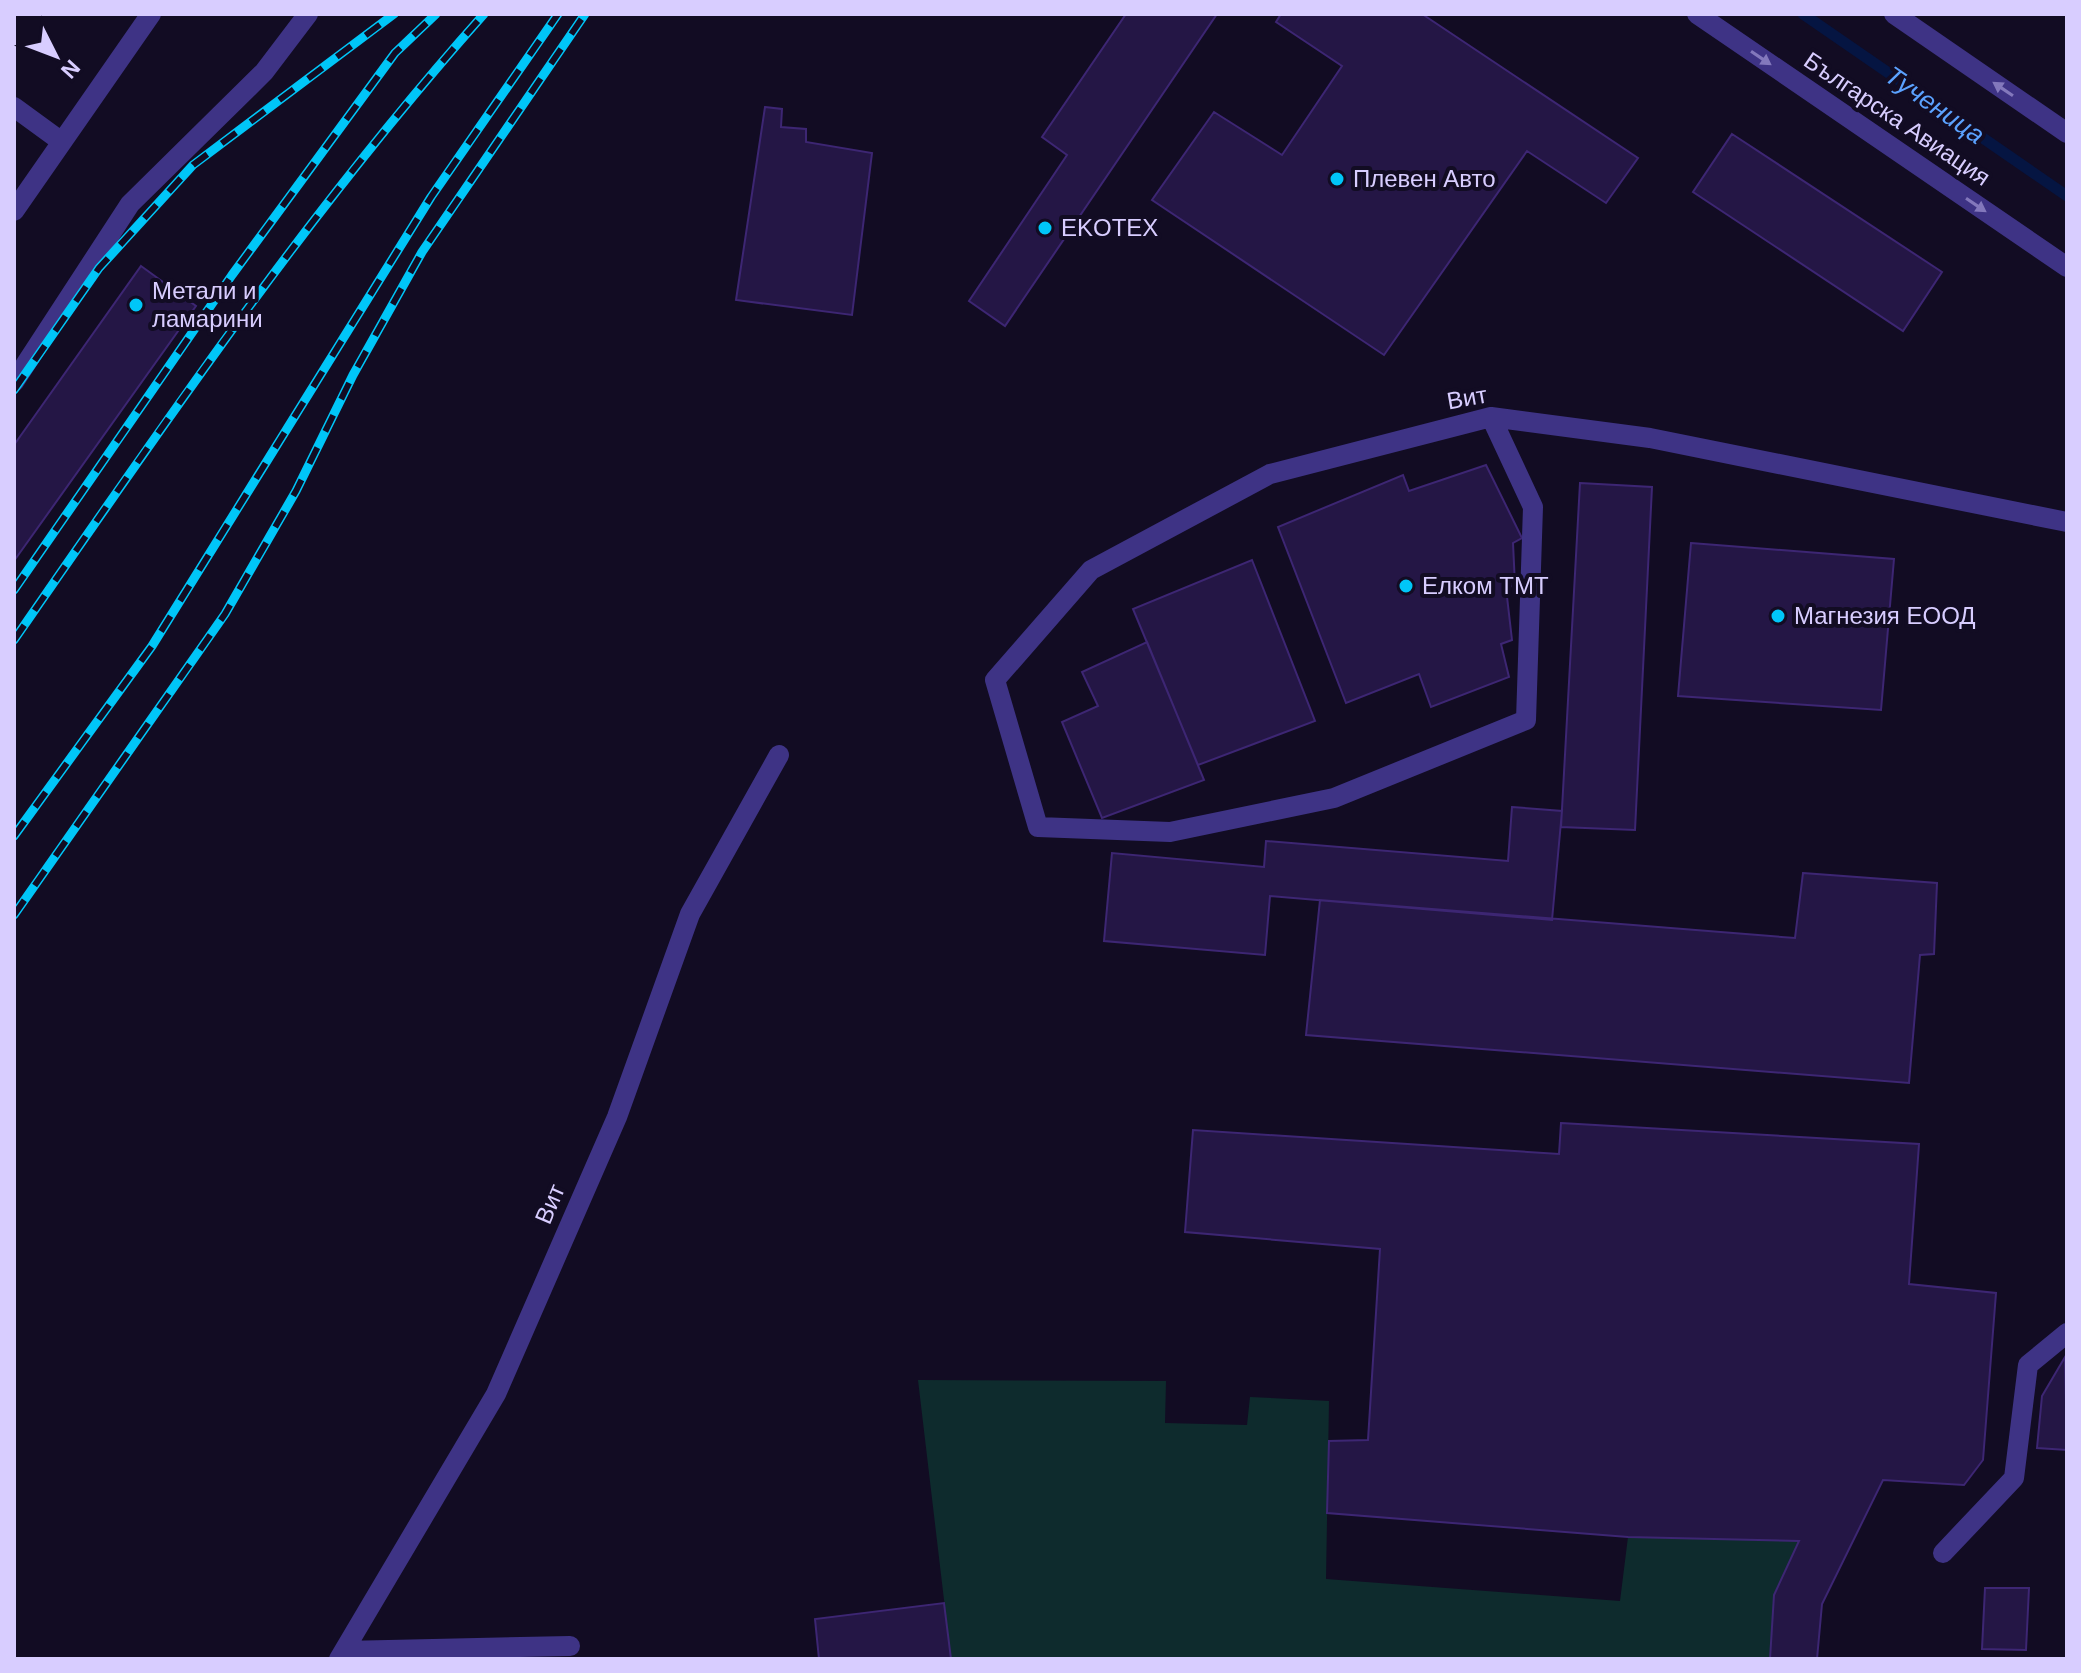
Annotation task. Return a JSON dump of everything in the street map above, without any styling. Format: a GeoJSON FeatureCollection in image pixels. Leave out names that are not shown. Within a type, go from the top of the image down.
{"type":"FeatureCollection","features":[{"type":"Feature","properties":{"kind":"street"},"geometry":{"type":"LineString","coordinates":[[14,211],[151,14]]}},
{"type":"Feature","properties":{"kind":"street"},"geometry":{"type":"LineString","coordinates":[[14,382],[130,204],[264,72],[308,14]]}},
{"type":"Feature","properties":{"kind":"street","name":"Българска Авиация"},"geometry":{"type":"LineString","coordinates":[[1697,14],[2067,267]]}},
{"type":"Feature","properties":{"kind":"street"},"geometry":{"type":"LineString","coordinates":[[1894,14],[2067,133]]}},
{"type":"Feature","properties":{"kind":"street"},"geometry":{"type":"LineString","coordinates":[[14,107],[62,142]]}},
{"type":"Feature","properties":{"kind":"street","name":"Вит"},"geometry":{"type":"LineString","coordinates":[[1491,417],[1533,507],[1526,720],[1334,798],[1170,832],[1038,827],[995,680],[1091,570],[1270,474],[1491,417],[1650,438],[2067,522]]}},
{"type":"Feature","properties":{"kind":"street","name":"Вит"},"geometry":{"type":"LineString","coordinates":[[341,1655],[496,1394],[617,1117],[690,914],[779,755]]}},
{"type":"Feature","properties":{"kind":"street"},"geometry":{"type":"LineString","coordinates":[[1943,1553],[2014,1478],[2028,1365],[2067,1333]]}},
{"type":"Feature","properties":{"kind":"street"},"geometry":{"type":"LineString","coordinates":[[341,1655],[570,1646]]}},
{"type":"Feature","properties":{"kind":"green space"},"geometry":{"type":"Polygon","coordinates":[[[918,1380],[1166,1381],[1165,1423],[1247,1425],[1250,1397],[1329,1401],[1326,1579],[1620,1601],[1628,1537],[1799,1541],[1774,1595],[1770,1659],[951,1659],[918,1380]]]}},
{"type":"Feature","properties":{"kind":"building","name":"EKOTEX"},"geometry":{"type":"Polygon","coordinates":[[[1126,14],[1217,14],[1005,326],[969,301],[1067,155],[1042,137],[1126,14]]]}},
{"type":"Feature","properties":{"kind":"building","name":"Плевен Авто"},"geometry":{"type":"Polygon","coordinates":[[[1281,14],[1422,14],[1638,158],[1606,203],[1527,151],[1384,355],[1152,200],[1214,112],[1282,155],[1342,66],[1276,22],[1281,14]]]}},
{"type":"Feature","properties":{"kind":"building"},"geometry":{"type":"Polygon","coordinates":[[[765,107],[782,109],[781,127],[806,129],[806,142],[872,153],[852,315],[736,300],[765,107]]]}},
{"type":"Feature","properties":{"kind":"building"},"geometry":{"type":"Polygon","coordinates":[[[1732,134],[1942,272],[1903,331],[1693,192],[1732,134]]]}},
{"type":"Feature","properties":{"kind":"building"},"geometry":{"type":"Polygon","coordinates":[[[141,266],[196,306],[14,561],[14,445],[141,266]]]}},
{"type":"Feature","properties":{"kind":"building","name":"Елком ТМТ"},"geometry":{"type":"Polygon","coordinates":[[[1486,465],[1522,538],[1513,543],[1515,585],[1506,588],[1512,640],[1501,644],[1509,677],[1431,707],[1419,674],[1346,703],[1278,527],[1403,475],[1409,491],[1486,465]]]}},
{"type":"Feature","properties":{"kind":"building"},"geometry":{"type":"Polygon","coordinates":[[[1580,483],[1652,487],[1635,830],[1561,827],[1580,483]]]}},
{"type":"Feature","properties":{"kind":"building"},"geometry":{"type":"Polygon","coordinates":[[[1691,543],[1894,559],[1881,710],[1678,696],[1691,543]]]}},
{"type":"Feature","properties":{"kind":"building"},"geometry":{"type":"Polygon","coordinates":[[[1252,560],[1315,721],[1198,765],[1133,609],[1252,560]]]}},
{"type":"Feature","properties":{"kind":"building"},"geometry":{"type":"Polygon","coordinates":[[[1147,642],[1204,780],[1102,818],[1062,722],[1098,706],[1082,672],[1147,642]]]}},
{"type":"Feature","properties":{"kind":"building"},"geometry":{"type":"Polygon","coordinates":[[[1512,807],[1562,811],[1552,920],[1270,896],[1265,955],[1104,941],[1112,853],[1264,867],[1266,841],[1508,861],[1512,807]]]}},
{"type":"Feature","properties":{"kind":"building"},"geometry":{"type":"Polygon","coordinates":[[[1803,873],[1937,883],[1934,954],[1920,955],[1909,1083],[1306,1035],[1320,900],[1795,938],[1803,873]]]}},
{"type":"Feature","properties":{"kind":"building"},"geometry":{"type":"Polygon","coordinates":[[[1561,1123],[1919,1144],[1909,1284],[1996,1293],[1983,1460],[1964,1485],[1883,1480],[1822,1604],[1817,1659],[1770,1659],[1774,1595],[1799,1541],[1628,1537],[1327,1513],[1329,1441],[1368,1440],[1380,1249],[1185,1232],[1193,1130],[1559,1154],[1561,1123]]]}},
{"type":"Feature","properties":{"kind":"building"},"geometry":{"type":"Polygon","coordinates":[[[2065,1357],[2067,1450],[2037,1448],[2042,1396],[2065,1357]]]}},
{"type":"Feature","properties":{"kind":"building"},"geometry":{"type":"Polygon","coordinates":[[[1985,1588],[2029,1588],[2026,1650],[1982,1649],[1985,1588]]]}},
{"type":"Feature","properties":{"kind":"building"},"geometry":{"type":"Polygon","coordinates":[[[944,1603],[951,1659],[819,1659],[815,1619],[944,1603]]]}},
{"type":"Feature","properties":{"kind":"waterway","name":"Тученица"},"geometry":{"type":"LineString","coordinates":[[1803,14],[2067,196]]}},
{"type":"Feature","properties":{"kind":"railway"},"geometry":{"type":"LineString","coordinates":[[14,390],[99,268],[193,165],[394,14]]}},
{"type":"Feature","properties":{"kind":"railway"},"geometry":{"type":"LineString","coordinates":[[14,590],[232,275],[395,53],[436,14]]}},
{"type":"Feature","properties":{"kind":"railway"},"geometry":{"type":"LineString","coordinates":[[14,640],[182,399],[298,241],[420,88],[484,14]]}},
{"type":"Feature","properties":{"kind":"railway"},"geometry":{"type":"LineString","coordinates":[[14,836],[152,646],[431,197],[558,14]]}},
{"type":"Feature","properties":{"kind":"railway"},"geometry":{"type":"LineString","coordinates":[[14,915],[225,614],[296,491],[353,375],[422,252],[585,14]]}},
{"type":"Feature","properties":{"kind":"place","name":"Плевен Авто"},"geometry":{"type":"Point","coordinates":[1337,179]}},
{"type":"Feature","properties":{"kind":"place","name":"EKOTEX"},"geometry":{"type":"Point","coordinates":[1045,228]}},
{"type":"Feature","properties":{"kind":"place","name":"Метали и ламарини"},"geometry":{"type":"Point","coordinates":[136,305]}},
{"type":"Feature","properties":{"kind":"place","name":"Елком ТМТ"},"geometry":{"type":"Point","coordinates":[1406,586]}},
{"type":"Feature","properties":{"kind":"place","name":"Магнезия ЕООД"},"geometry":{"type":"Point","coordinates":[1778,616]}}]}
